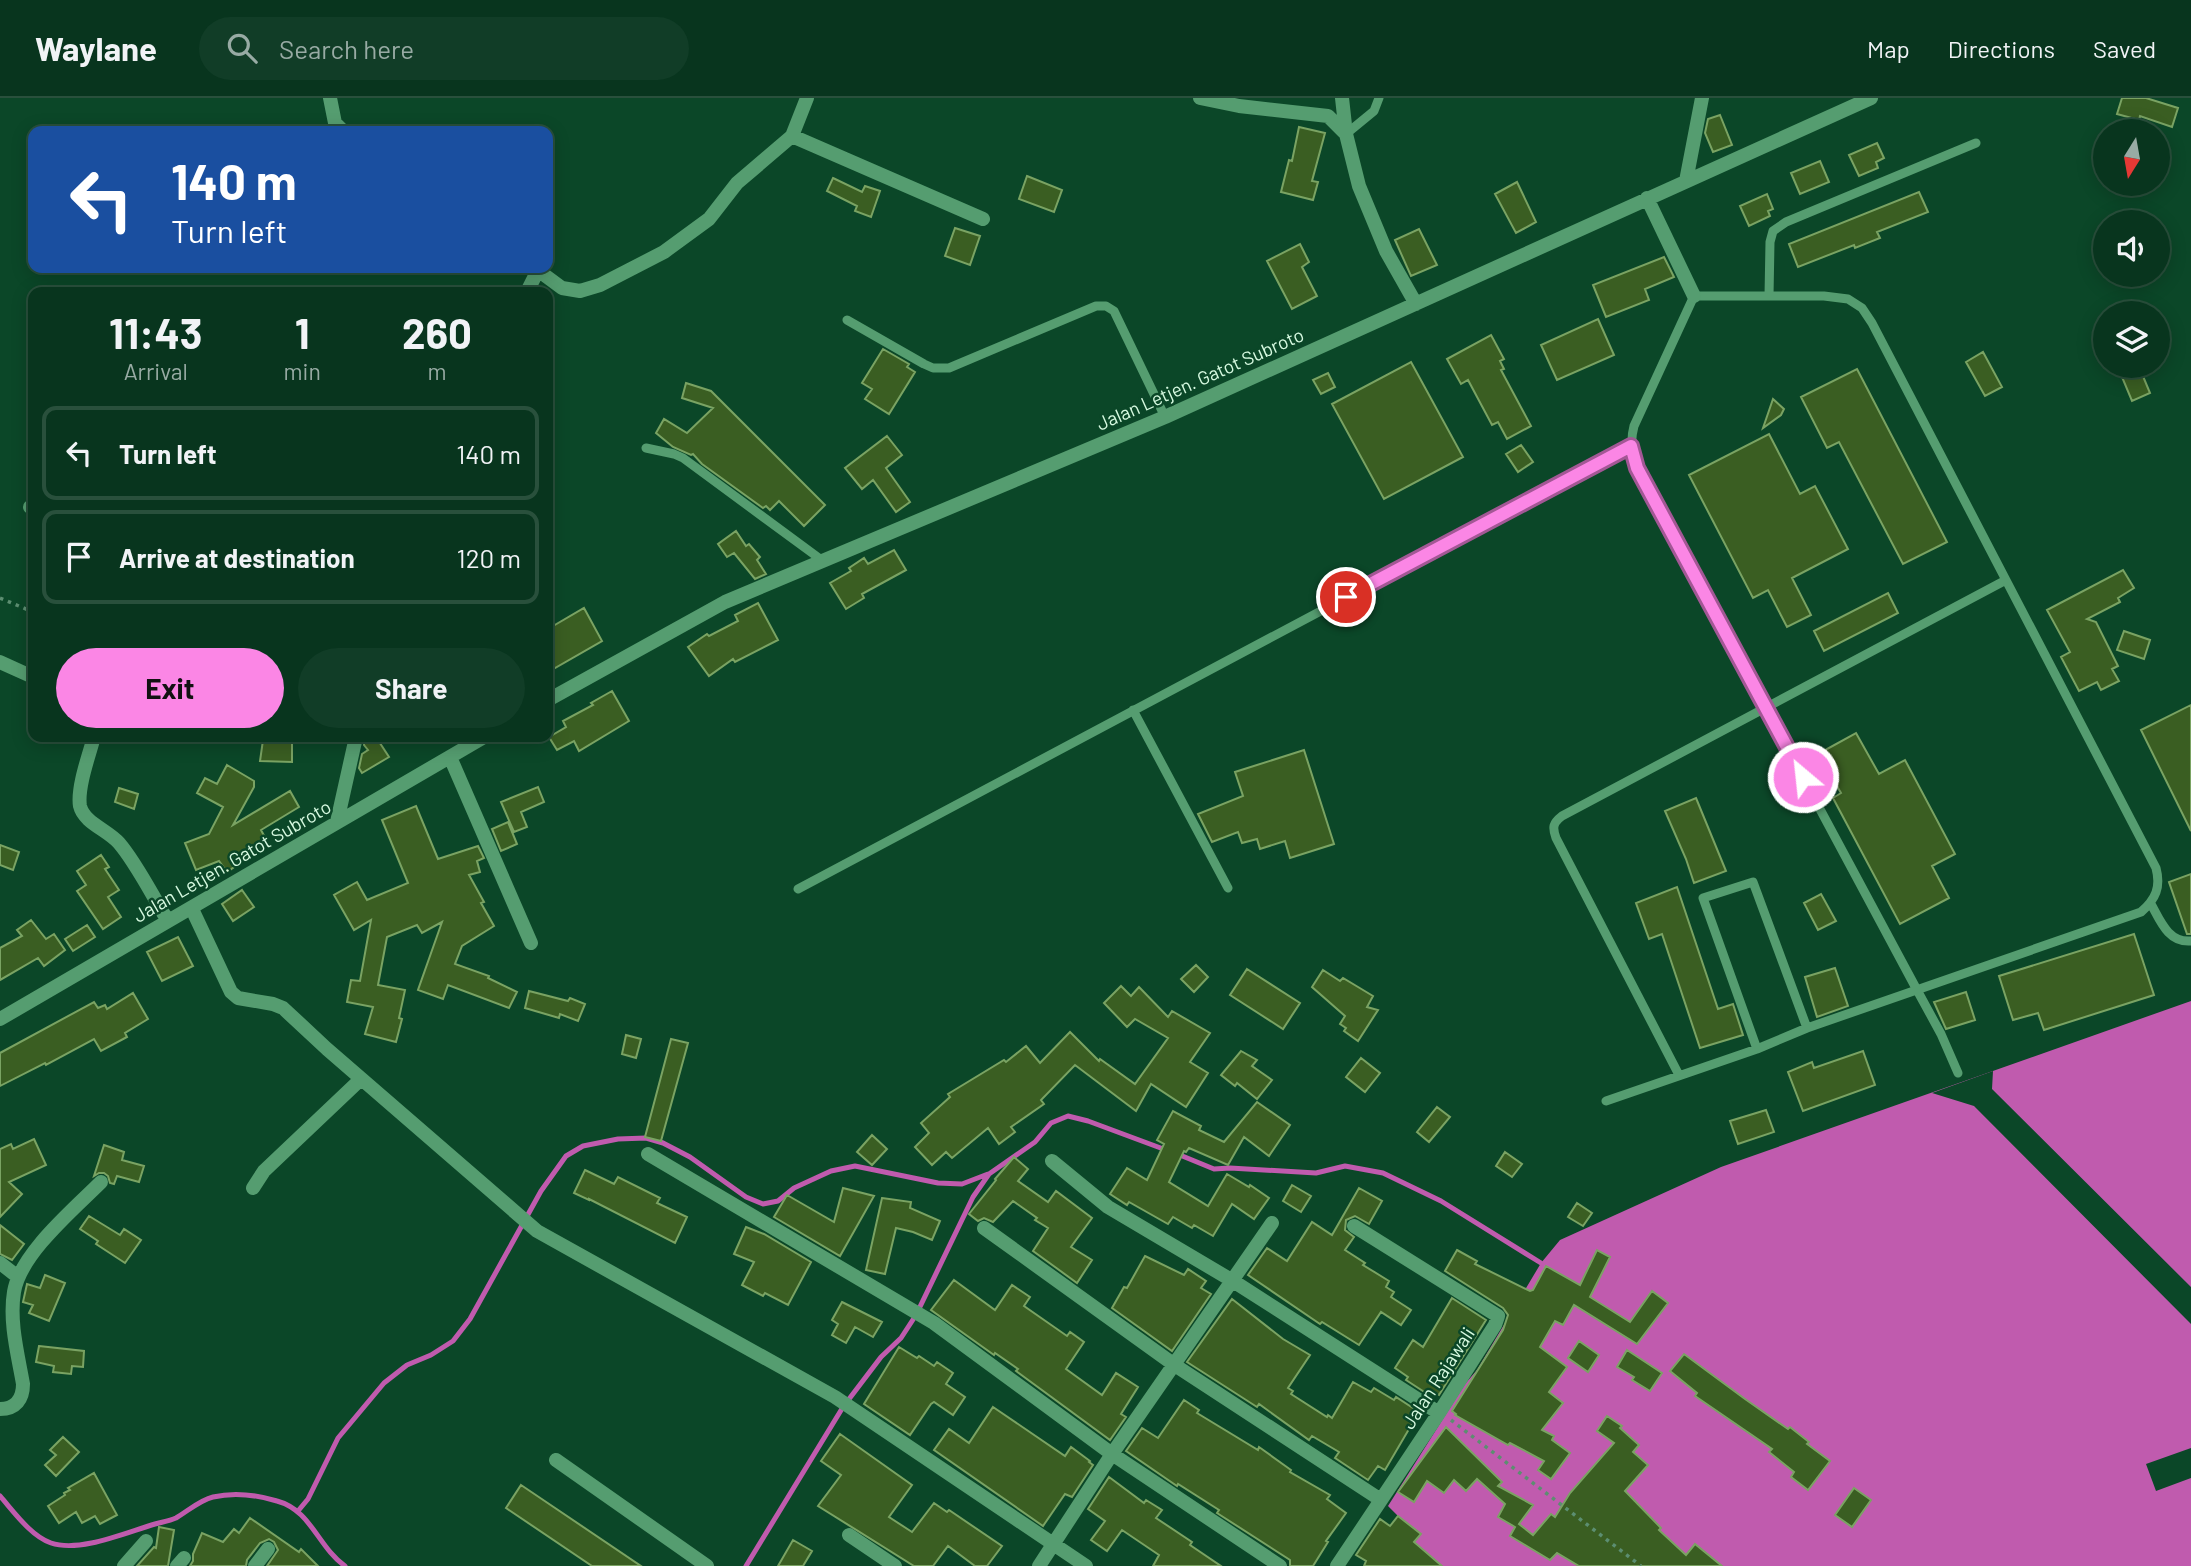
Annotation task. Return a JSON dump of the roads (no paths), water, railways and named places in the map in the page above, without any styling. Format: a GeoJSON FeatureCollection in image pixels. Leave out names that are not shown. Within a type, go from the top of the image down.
{"type":"FeatureCollection","features":[{"type":"Feature","properties":{"kind":"street"},"geometry":{"type":"LineString","coordinates":[[330,98],[338,126]]}},
{"type":"Feature","properties":{"kind":"street"},"geometry":{"type":"LineString","coordinates":[[541,273],[562,288],[580,292],[600,285],[664,251],[709,219],[737,183],[792,136],[807,98]]}},
{"type":"Feature","properties":{"kind":"street"},"geometry":{"type":"LineString","coordinates":[[1200,98],[1239,106],[1328,116],[1346,134]]}},
{"type":"Feature","properties":{"kind":"street"},"geometry":{"type":"LineString","coordinates":[[1342,98],[1346,134],[1359,186],[1381,240],[1416,304]]}},
{"type":"Feature","properties":{"kind":"street"},"geometry":{"type":"LineString","coordinates":[[1686,181],[1702,98]]}},
{"type":"Feature","properties":{"kind":"street","name":"Jalan Letjen. Gatot Subroto"},"geometry":{"type":"LineString","coordinates":[[553,697],[725,602],[1165,417],[1871,98]]}},
{"type":"Feature","properties":{"kind":"street"},"geometry":{"type":"LineString","coordinates":[[792,136],[983,219]]}},
{"type":"Feature","properties":{"kind":"street"},"geometry":{"type":"LineString","coordinates":[[1647,198],[1694,296]]}},
{"type":"Feature","properties":{"kind":"street"},"geometry":{"type":"LineString","coordinates":[[0,662],[28,675]]}},
{"type":"Feature","properties":{"kind":"street"},"geometry":{"type":"LineString","coordinates":[[93,742],[81,789],[82,810],[87,818],[121,845],[168,921]]}},
{"type":"Feature","properties":{"kind":"street"},"geometry":{"type":"LineString","coordinates":[[337,822],[355,742]]}},
{"type":"Feature","properties":{"kind":"street","name":"Jalan Letjen. Gatot Subroto"},"geometry":{"type":"LineString","coordinates":[[0,1019],[476,742]]}},
{"type":"Feature","properties":{"kind":"street"},"geometry":{"type":"LineString","coordinates":[[450,757],[531,943]]}},
{"type":"Feature","properties":{"kind":"street"},"geometry":{"type":"LineString","coordinates":[[192,909],[231,992],[238,998],[283,1008],[511,1211],[537,1231],[835,1397],[1086,1566]]}},
{"type":"Feature","properties":{"kind":"street"},"geometry":{"type":"LineString","coordinates":[[253,1188],[264,1171],[361,1079]]}},
{"type":"Feature","properties":{"kind":"street"},"geometry":{"type":"LineString","coordinates":[[648,1154],[934,1323],[1112,1454],[1280,1566]]}},
{"type":"Feature","properties":{"kind":"street"},"geometry":{"type":"LineString","coordinates":[[1052,1161],[1108,1207],[1233,1280],[1443,1415]]}},
{"type":"Feature","properties":{"kind":"street"},"geometry":{"type":"LineString","coordinates":[[0,1409],[10,1409],[18,1403],[23,1394],[14,1322],[14,1293],[18,1277],[45,1239],[101,1182]]}},
{"type":"Feature","properties":{"kind":"street"},"geometry":{"type":"LineString","coordinates":[[1039,1566],[1112,1454],[1272,1223]]}},
{"type":"Feature","properties":{"kind":"street","name":"Jalan Rajawali"},"geometry":{"type":"LineString","coordinates":[[1337,1566],[1443,1415],[1498,1316],[1354,1226]]}},
{"type":"Feature","properties":{"kind":"street"},"geometry":{"type":"LineString","coordinates":[[984,1228],[1175,1366],[1381,1500]]}},
{"type":"Feature","properties":{"kind":"street"},"geometry":{"type":"LineString","coordinates":[[0,1263],[18,1277]]}},
{"type":"Feature","properties":{"kind":"street"},"geometry":{"type":"LineString","coordinates":[[556,1460],[707,1566]]}},
{"type":"Feature","properties":{"kind":"street"},"geometry":{"type":"LineString","coordinates":[[849,1535],[895,1566]]}},
{"type":"Feature","properties":{"kind":"street"},"geometry":{"type":"LineString","coordinates":[[124,1566],[146,1541]]}},
{"type":"Feature","properties":{"kind":"street"},"geometry":{"type":"LineString","coordinates":[[255,1566],[268,1549]]}},
{"type":"Feature","properties":{"kind":"lane"},"geometry":{"type":"LineString","coordinates":[[1346,134],[1374,111],[1379,98]]}},
{"type":"Feature","properties":{"kind":"lane"},"geometry":{"type":"LineString","coordinates":[[1769,296],[1769,242],[1773,231],[1779,226],[1976,144]]}},
{"type":"Feature","properties":{"kind":"lane"},"geometry":{"type":"LineString","coordinates":[[1606,1101],[1757,1049],[1807,1028],[1917,990],[2141,912],[2151,904],[2157,893],[2159,879],[2156,867],[1862,308],[1848,299],[1824,296],[1694,296],[1634,426],[1631,446],[1637,468],[1917,990],[1941,1034],[1958,1073]]}},
{"type":"Feature","properties":{"kind":"lane"},"geometry":{"type":"LineString","coordinates":[[846,320],[924,364],[941,369],[1096,306],[1106,306],[1114,311],[1165,417]]}},
{"type":"Feature","properties":{"kind":"lane"},"geometry":{"type":"LineString","coordinates":[[798,889],[1631,446]]}},
{"type":"Feature","properties":{"kind":"lane"},"geometry":{"type":"LineString","coordinates":[[646,448],[683,458],[823,561]]}},
{"type":"Feature","properties":{"kind":"lane"},"geometry":{"type":"LineString","coordinates":[[1679,1075],[1556,838],[1554,822],[1765,706],[2006,580]]}},
{"type":"Feature","properties":{"kind":"lane"},"geometry":{"type":"LineString","coordinates":[[1133,710],[1228,888]]}},
{"type":"Feature","properties":{"kind":"lane"},"geometry":{"type":"LineString","coordinates":[[1757,1049],[1703,898],[1753,882],[1807,1028]]}},
{"type":"Feature","properties":{"kind":"lane"},"geometry":{"type":"LineString","coordinates":[[2151,904],[2168,934],[2185,942],[2191,941]]}},
{"type":"Feature","properties":{"kind":"waterway"},"geometry":{"type":"LineString","coordinates":[[746,1566],[843,1407],[881,1357],[901,1338],[916,1315],[973,1197],[989,1174],[1035,1142],[1051,1123],[1068,1116],[1166,1150]]}},
{"type":"Feature","properties":{"kind":"waterway"},"geometry":{"type":"LineString","coordinates":[[298,1511],[308,1499],[338,1438],[384,1383],[407,1365],[431,1355],[453,1341],[470,1319],[541,1191],[566,1156],[583,1146],[618,1139],[646,1138],[663,1143],[690,1157],[746,1197],[763,1204],[778,1201],[794,1188],[831,1171],[855,1166],[938,1183],[962,1184],[988,1174]]}},
{"type":"Feature","properties":{"kind":"waterway"},"geometry":{"type":"LineString","coordinates":[[1175,1153],[1214,1169],[1316,1173],[1345,1166],[1383,1173],[1441,1201],[1541,1263]]}},
{"type":"Feature","properties":{"kind":"waterway"},"geometry":{"type":"LineString","coordinates":[[0,1496],[37,1535],[51,1543],[63,1545],[103,1540],[171,1520],[203,1501],[221,1495],[262,1497],[298,1512],[345,1566]]}}]}
